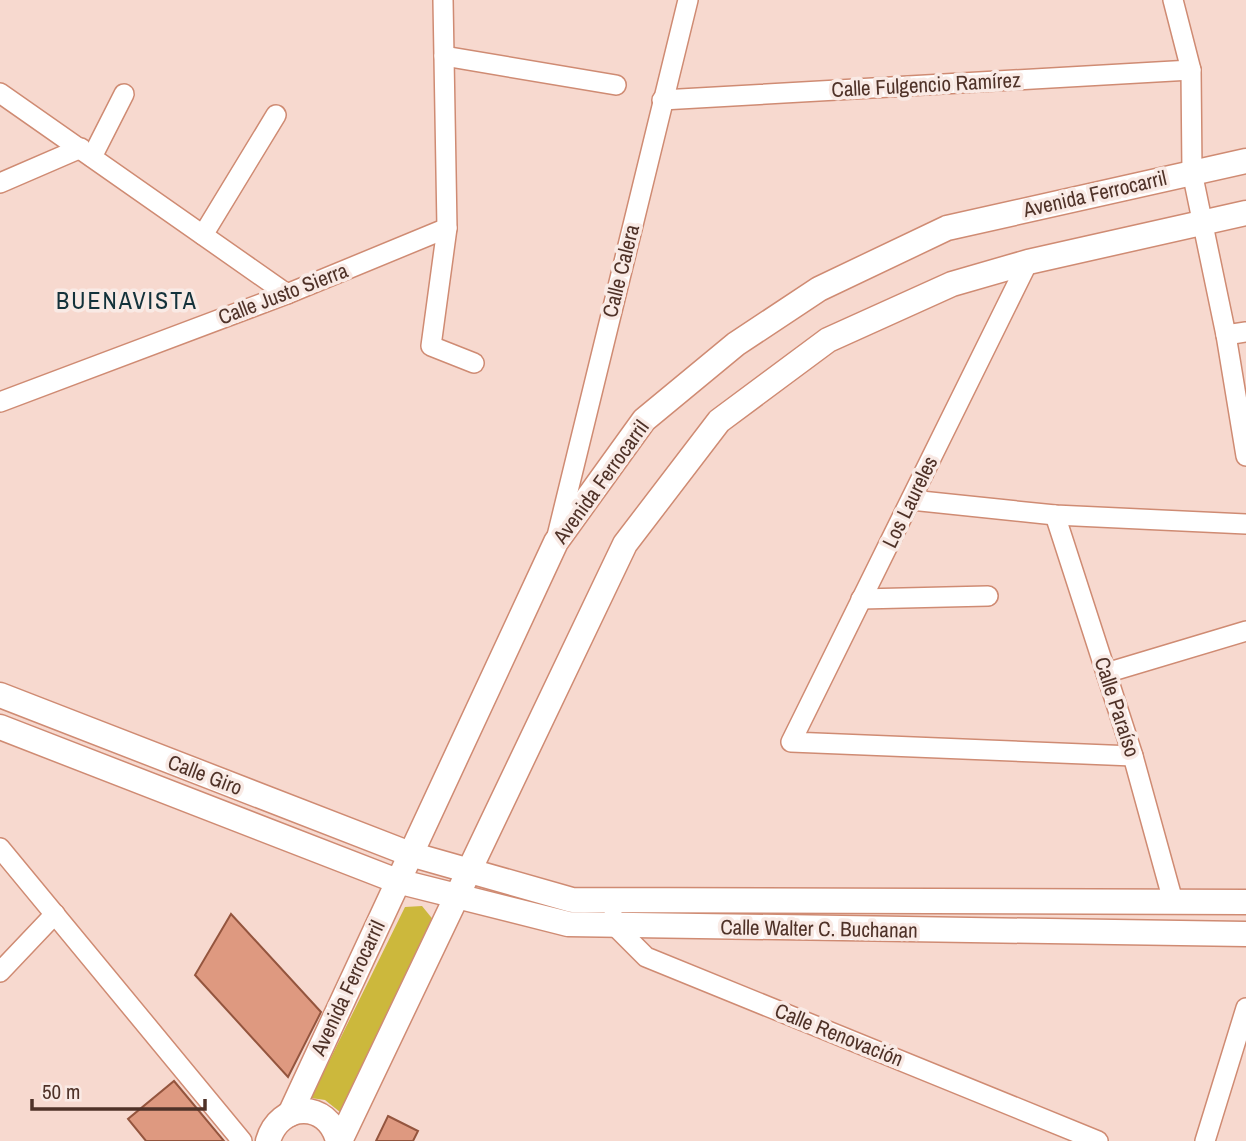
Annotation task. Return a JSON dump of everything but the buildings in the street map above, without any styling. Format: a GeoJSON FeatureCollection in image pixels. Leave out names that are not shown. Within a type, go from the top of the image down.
{"type":"FeatureCollection","features":[{"type":"Feature","properties":{"kind":"street"},"geometry":{"type":"LineString","coordinates":[[443,0],[447,228],[431,346],[474,363]]}},
{"type":"Feature","properties":{"kind":"street","name":"Calle Calera"},"geometry":{"type":"LineString","coordinates":[[556,542],[688,0]]}},
{"type":"Feature","properties":{"kind":"street"},"geometry":{"type":"LineString","coordinates":[[1173,0],[1191,70],[1192,172],[1226,335],[1245,445]]}},
{"type":"Feature","properties":{"kind":"street"},"geometry":{"type":"LineString","coordinates":[[444,56],[616,85]]}},
{"type":"Feature","properties":{"kind":"street","name":"Calle Fulgencio Ramírez"},"geometry":{"type":"LineString","coordinates":[[662,100],[1191,70]]}},
{"type":"Feature","properties":{"kind":"street"},"geometry":{"type":"LineString","coordinates":[[0,93],[287,294]]}},
{"type":"Feature","properties":{"kind":"street"},"geometry":{"type":"LineString","coordinates":[[0,183],[87,153],[124,94]]}},
{"type":"Feature","properties":{"kind":"street"},"geometry":{"type":"LineString","coordinates":[[203,235],[276,115]]}},
{"type":"Feature","properties":{"kind":"street","name":"Avenida Ferrocarril"},"geometry":{"type":"LineString","coordinates":[[268,1141],[272,1129],[280,1119],[290,1114],[556,542],[644,420],[736,344],[818,289],[947,228],[1246,161]]}},
{"type":"Feature","properties":{"kind":"street"},"geometry":{"type":"LineString","coordinates":[[339,1141],[625,544],[719,421],[828,340],[952,284],[1028,261],[1246,213]]}},
{"type":"Feature","properties":{"kind":"street","name":"Calle Justo Sierra"},"geometry":{"type":"LineString","coordinates":[[0,402],[287,294],[447,228]]}},
{"type":"Feature","properties":{"kind":"street","name":"Los Laureles"},"geometry":{"type":"LineString","coordinates":[[1028,261],[791,742],[1133,756]]}},
{"type":"Feature","properties":{"kind":"street"},"geometry":{"type":"LineString","coordinates":[[1226,335],[1246,332]]}},
{"type":"Feature","properties":{"kind":"street"},"geometry":{"type":"LineString","coordinates":[[911,500],[1055,515],[1246,524]]}},
{"type":"Feature","properties":{"kind":"street","name":"Calle Paraíso"},"geometry":{"type":"LineString","coordinates":[[1055,515],[1133,756],[1173,901]]}},
{"type":"Feature","properties":{"kind":"street"},"geometry":{"type":"LineString","coordinates":[[861,599],[988,596]]}},
{"type":"Feature","properties":{"kind":"street"},"geometry":{"type":"LineString","coordinates":[[1106,673],[1246,631]]}},
{"type":"Feature","properties":{"kind":"street","name":"Calle Giro"},"geometry":{"type":"LineString","coordinates":[[0,695],[410,854]]}},
{"type":"Feature","properties":{"kind":"street","name":"Calle Giro"},"geometry":{"type":"LineString","coordinates":[[0,727],[397,881]]}},
{"type":"Feature","properties":{"kind":"street"},"geometry":{"type":"LineString","coordinates":[[0,848],[242,1141]]}},
{"type":"Feature","properties":{"kind":"street","name":"Calle Walter C. Buchanan"},"geometry":{"type":"LineString","coordinates":[[410,854],[469,873],[572,900],[1246,902]]}},
{"type":"Feature","properties":{"kind":"street","name":"Calle Walter C. Buchanan"},"geometry":{"type":"LineString","coordinates":[[397,881],[568,924],[1246,934]]}},
{"type":"Feature","properties":{"kind":"street","name":"Calle Renovación"},"geometry":{"type":"LineString","coordinates":[[607,899],[615,926],[646,957],[1098,1141]]}},
{"type":"Feature","properties":{"kind":"street"},"geometry":{"type":"LineString","coordinates":[[0,972],[55,914]]}},
{"type":"Feature","properties":{"kind":"street"},"geometry":{"type":"LineString","coordinates":[[1205,1141],[1246,1008]]}},
{"type":"Feature","properties":{"kind":"street"},"geometry":{"type":"LineString","coordinates":[[290,1114],[302,1111],[323,1117],[331,1124],[339,1141]]}},
{"type":"Feature","properties":{"kind":"shaded area"},"geometry":{"type":"Polygon","coordinates":[[[422,906],[435,922],[340,1112],[325,1100],[311,1098],[405,907],[422,906]]]}},
{"type":"Feature","properties":{"kind":"district","name":"BUENAVISTA"},"geometry":{"type":"Point","coordinates":[127,301]}}]}
